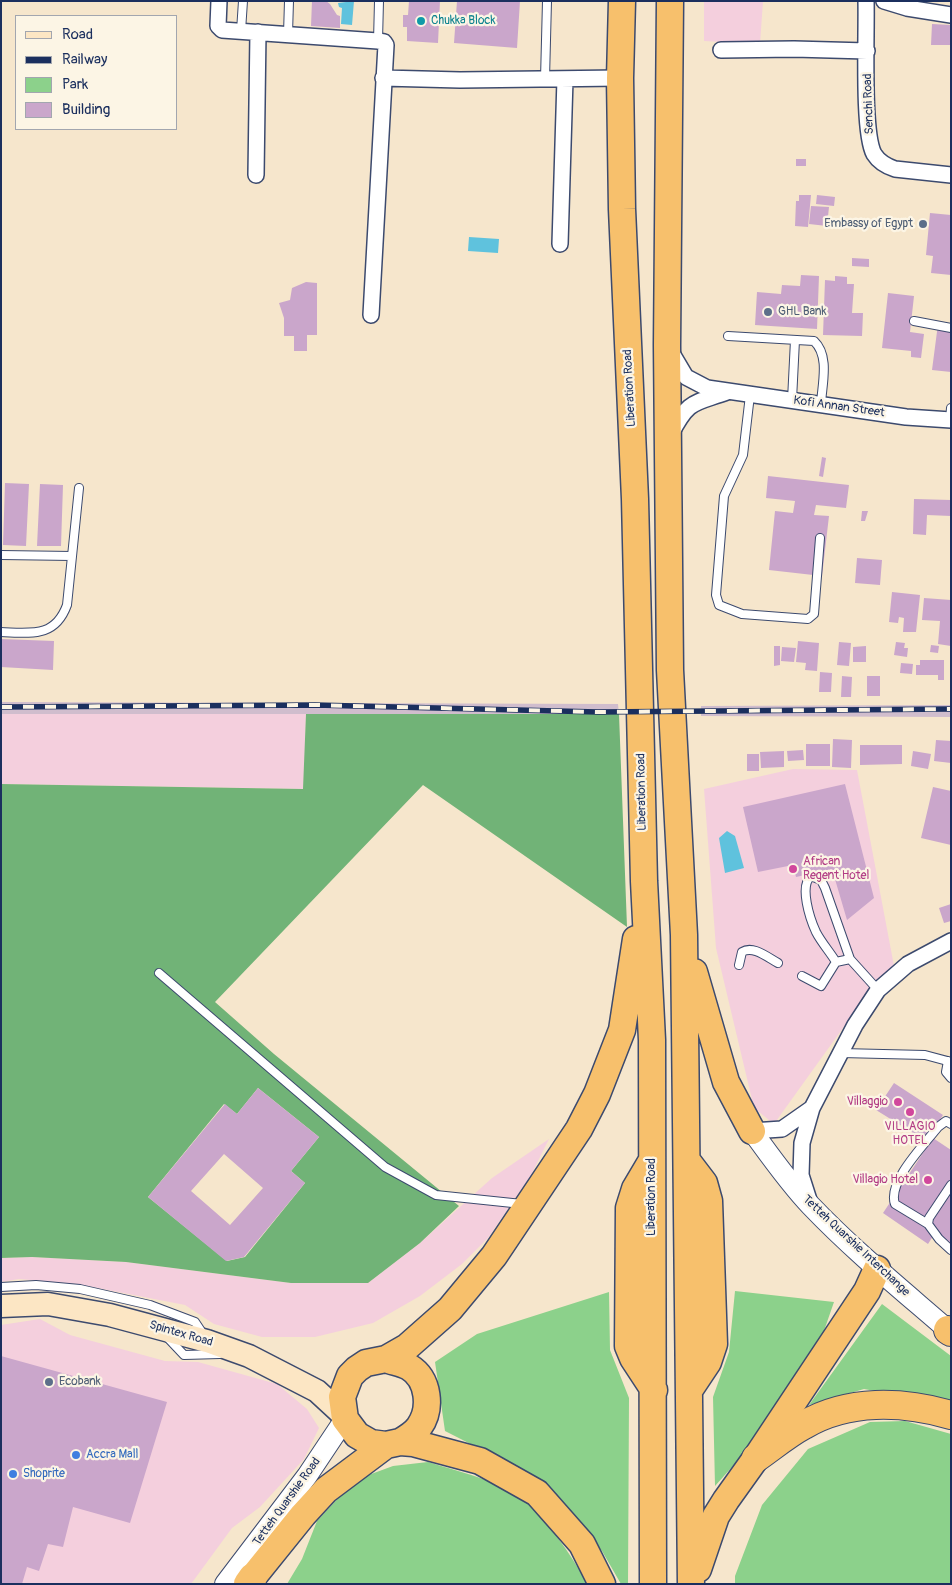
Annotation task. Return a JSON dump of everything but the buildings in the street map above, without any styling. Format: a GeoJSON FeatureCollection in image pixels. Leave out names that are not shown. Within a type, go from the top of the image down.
{"type":"FeatureCollection","features":[{"type":"Feature","properties":{"kind":"highway","name":"Liberation Road"},"geometry":{"type":"LineString","coordinates":[[622,1],[620,78],[622,210],[635,499],[644,881],[652,1040],[653,1584]]}},
{"type":"Feature","properties":{"kind":"highway"},"geometry":{"type":"LineString","coordinates":[[658,1],[662,24],[670,36]]}},
{"type":"Feature","properties":{"kind":"highway"},"geometry":{"type":"LineString","coordinates":[[670,1],[667,345],[670,670],[684,935],[688,1162],[704,1182],[709,1200],[714,1344],[708,1362],[690,1389],[692,1584]]}},
{"type":"Feature","properties":{"kind":"highway"},"geometry":{"type":"LineString","coordinates":[[602,1584],[582,1544],[537,1493],[480,1461],[413,1443],[371,1443],[357,1435],[344,1417],[342,1396],[350,1376],[366,1363],[386,1359],[407,1347],[450,1309],[494,1256],[580,1128],[597,1094],[622,1030],[644,881]]}},
{"type":"Feature","properties":{"kind":"highway"},"geometry":{"type":"LineString","coordinates":[[684,935],[726,1082],[752,1131]]}},
{"type":"Feature","properties":{"kind":"highway"},"geometry":{"type":"LineString","coordinates":[[692,1584],[716,1516],[736,1483],[756,1458],[867,1291],[877,1269]]}},
{"type":"Feature","properties":{"kind":"highway"},"geometry":{"type":"LineString","coordinates":[[250,1580],[326,1490],[393,1443],[418,1428],[426,1413],[427,1395],[417,1373],[408,1366],[386,1359]]}},
{"type":"Feature","properties":{"kind":"highway"},"geometry":{"type":"LineString","coordinates":[[756,1458],[804,1425],[826,1414],[849,1407],[892,1405],[951,1415]]}},
{"type":"Feature","properties":{"kind":"main road","name":"Spintex Road"},"geometry":{"type":"LineString","coordinates":[[1,1306],[48,1304],[156,1327],[207,1341],[249,1356],[317,1391],[344,1417]]}},
{"type":"Feature","properties":{"kind":"street"},"geometry":{"type":"LineString","coordinates":[[218,1],[219,28],[222,30],[378,40],[386,45],[371,315]]}},
{"type":"Feature","properties":{"kind":"street","name":"Senchi Road"},"geometry":{"type":"LineString","coordinates":[[866,1],[868,124],[870,145],[874,155],[886,166],[895,169],[951,175]]}},
{"type":"Feature","properties":{"kind":"street"},"geometry":{"type":"LineString","coordinates":[[884,1],[907,8],[951,15]]}},
{"type":"Feature","properties":{"kind":"street"},"geometry":{"type":"LineString","coordinates":[[256,175],[258,32]]}},
{"type":"Feature","properties":{"kind":"street"},"geometry":{"type":"LineString","coordinates":[[721,50],[794,48],[867,51]]}},
{"type":"Feature","properties":{"kind":"street"},"geometry":{"type":"LineString","coordinates":[[383,78],[620,78]]}},
{"type":"Feature","properties":{"kind":"street"},"geometry":{"type":"LineString","coordinates":[[560,244],[565,79]]}},
{"type":"Feature","properties":{"kind":"street","name":"Kofi Annan Street"},"geometry":{"type":"LineString","coordinates":[[667,345],[686,377],[707,388],[906,417],[950,416]]}},
{"type":"Feature","properties":{"kind":"street","name":"Kofi Annan Street"},"geometry":{"type":"LineString","coordinates":[[668,439],[686,409],[696,401],[728,392]]}},
{"type":"Feature","properties":{"kind":"street"},"geometry":{"type":"LineString","coordinates":[[810,1206],[801,1175],[800,1160],[812,1108],[855,1025],[878,990],[908,964],[951,941]]}},
{"type":"Feature","properties":{"kind":"street"},"geometry":{"type":"LineString","coordinates":[[752,1131],[782,1129],[812,1108]]}},
{"type":"Feature","properties":{"kind":"street","name":"Tetteh Quarshie Interchange"},"geometry":{"type":"LineString","coordinates":[[752,1131],[810,1206],[877,1269],[950,1331]]}},
{"type":"Feature","properties":{"kind":"street","name":"Tetteh Quarshie Road"},"geometry":{"type":"LineString","coordinates":[[225,1584],[307,1476],[344,1417]]}},
{"type":"Feature","properties":{"kind":"lane"},"geometry":{"type":"LineString","coordinates":[[241,31],[243,1]]}},
{"type":"Feature","properties":{"kind":"lane"},"geometry":{"type":"LineString","coordinates":[[288,34],[289,1]]}},
{"type":"Feature","properties":{"kind":"lane"},"geometry":{"type":"LineString","coordinates":[[378,40],[379,1]]}},
{"type":"Feature","properties":{"kind":"lane"},"geometry":{"type":"LineString","coordinates":[[544,79],[547,1]]}},
{"type":"Feature","properties":{"kind":"lane"},"geometry":{"type":"LineString","coordinates":[[914,320],[951,328]]}},
{"type":"Feature","properties":{"kind":"lane"},"geometry":{"type":"LineString","coordinates":[[728,336],[814,341],[824,355],[822,404]]}},
{"type":"Feature","properties":{"kind":"lane"},"geometry":{"type":"LineString","coordinates":[[792,400],[795,340]]}},
{"type":"Feature","properties":{"kind":"lane"},"geometry":{"type":"LineString","coordinates":[[750,395],[743,455],[724,496],[716,595],[719,606],[742,614],[808,619],[814,614],[820,538]]}},
{"type":"Feature","properties":{"kind":"lane"},"geometry":{"type":"LineString","coordinates":[[1,632],[37,634],[56,624],[64,615],[67,604],[79,488]]}},
{"type":"Feature","properties":{"kind":"lane"},"geometry":{"type":"LineString","coordinates":[[1,555],[72,556]]}},
{"type":"Feature","properties":{"kind":"lane"},"geometry":{"type":"LineString","coordinates":[[836,962],[816,933],[804,885],[810,876],[821,880],[825,888],[850,959],[878,990]]}},
{"type":"Feature","properties":{"kind":"lane"},"geometry":{"type":"LineString","coordinates":[[739,965],[742,952],[747,949],[753,950],[778,963]]}},
{"type":"Feature","properties":{"kind":"lane"},"geometry":{"type":"LineString","coordinates":[[802,976],[822,986],[836,962],[850,959]]}},
{"type":"Feature","properties":{"kind":"lane"},"geometry":{"type":"LineString","coordinates":[[159,972],[385,1167],[436,1195],[529,1204]]}},
{"type":"Feature","properties":{"kind":"lane"},"geometry":{"type":"LineString","coordinates":[[841,1053],[925,1055],[949,1062],[946,1072],[951,1078]]}},
{"type":"Feature","properties":{"kind":"lane"},"geometry":{"type":"LineString","coordinates":[[951,1124],[946,1121],[938,1126],[896,1182],[892,1196],[895,1204],[928,1224],[939,1239],[951,1250]]}},
{"type":"Feature","properties":{"kind":"lane"},"geometry":{"type":"LineString","coordinates":[[928,1224],[929,1218],[951,1185]]}},
{"type":"Feature","properties":{"kind":"lane"},"geometry":{"type":"LineString","coordinates":[[1,1286],[36,1285],[80,1289],[150,1305],[195,1322],[207,1341]]}},
{"type":"Feature","properties":{"kind":"lane"},"geometry":{"type":"LineString","coordinates":[[156,1327],[184,1355],[217,1354],[249,1356]]}},
{"type":"Feature","properties":{"kind":"shaded area"},"geometry":{"type":"Polygon","coordinates":[[[704,1],[763,1],[760,44],[704,41],[704,1]]]}},
{"type":"Feature","properties":{"kind":"shaded area"},"geometry":{"type":"Polygon","coordinates":[[[1,702],[618,704],[619,714],[1,714],[1,702]]]}},
{"type":"Feature","properties":{"kind":"shaded area"},"geometry":{"type":"Polygon","coordinates":[[[951,705],[951,717],[701,716],[701,706],[951,705]]]}},
{"type":"Feature","properties":{"kind":"shaded area"},"geometry":{"type":"Polygon","coordinates":[[[1,714],[306,714],[304,789],[1,784],[1,714]]]}},
{"type":"Feature","properties":{"kind":"shaded area","name":"African Regent Hotel"},"geometry":{"type":"Polygon","coordinates":[[[793,769],[857,770],[894,966],[858,1007],[774,1124],[754,1108],[716,948],[704,789],[793,769]]]}},
{"type":"Feature","properties":{"kind":"shaded area"},"geometry":{"type":"Polygon","coordinates":[[[549,1139],[531,1175],[488,1238],[462,1264],[420,1296],[373,1323],[315,1337],[262,1337],[214,1324],[185,1305],[77,1284],[19,1279],[1,1282],[1,1258],[32,1257],[126,1262],[291,1283],[368,1283],[420,1243],[492,1178],[549,1139]]]}},
{"type":"Feature","properties":{"kind":"shaded area"},"geometry":{"type":"Polygon","coordinates":[[[40,1319],[70,1335],[165,1361],[198,1362],[277,1384],[307,1409],[319,1428],[304,1459],[260,1507],[232,1528],[191,1584],[1,1584],[1,1325],[40,1319]]]}},
{"type":"Feature","properties":{"kind":"green space"},"geometry":{"type":"Polygon","coordinates":[[[306,714],[619,714],[627,927],[423,785],[215,1002],[274,1054],[459,1206],[420,1243],[368,1283],[291,1283],[126,1262],[32,1257],[1,1258],[1,784],[303,789],[306,714]],[[258,1088],[237,1114],[224,1104],[148,1197],[227,1261],[245,1257],[305,1183],[291,1171],[319,1137],[258,1088]]]}},
{"type":"Feature","properties":{"kind":"green space"},"geometry":{"type":"Polygon","coordinates":[[[735,1291],[834,1302],[818,1348],[766,1429],[715,1486],[713,1397],[729,1352],[735,1291]]]}},
{"type":"Feature","properties":{"kind":"green space"},"geometry":{"type":"Polygon","coordinates":[[[609,1292],[610,1350],[629,1398],[628,1584],[621,1584],[602,1551],[556,1497],[508,1463],[445,1431],[435,1362],[477,1334],[609,1292]]]}},
{"type":"Feature","properties":{"kind":"green space"},"geometry":{"type":"Polygon","coordinates":[[[882,1304],[951,1356],[951,1405],[864,1389],[809,1405],[882,1304]]]}},
{"type":"Feature","properties":{"kind":"green space"},"geometry":{"type":"Polygon","coordinates":[[[905,1421],[951,1434],[951,1584],[735,1584],[735,1576],[762,1505],[808,1449],[870,1422],[905,1421]]]}},
{"type":"Feature","properties":{"kind":"green space"},"geometry":{"type":"Polygon","coordinates":[[[428,1462],[490,1482],[522,1498],[550,1528],[588,1584],[287,1584],[302,1559],[317,1521],[355,1480],[393,1466],[428,1462]]]}},
{"type":"Feature","properties":{"kind":"water"},"geometry":{"type":"Polygon","coordinates":[[[354,1],[352,25],[341,24],[342,8],[339,7],[338,3],[354,1]]]}},
{"type":"Feature","properties":{"kind":"water"},"geometry":{"type":"Polygon","coordinates":[[[469,237],[499,239],[498,253],[468,251],[469,237]]]}},
{"type":"Feature","properties":{"kind":"water"},"geometry":{"type":"Polygon","coordinates":[[[727,831],[735,836],[744,868],[725,873],[719,838],[727,831]]]}},
{"type":"Feature","properties":{"kind":"railway"},"geometry":{"type":"LineString","coordinates":[[1,707],[315,705],[598,712],[951,709]]}},
{"type":"Feature","properties":{"kind":"place","name":"Chukka Block"},"geometry":{"type":"Point","coordinates":[421,21]}},
{"type":"Feature","properties":{"kind":"place","name":"Embassy of Egypt"},"geometry":{"type":"Point","coordinates":[923,224]}},
{"type":"Feature","properties":{"kind":"place","name":"GHL Bank"},"geometry":{"type":"Point","coordinates":[768,312]}},
{"type":"Feature","properties":{"kind":"place","name":"African Regent Hotel"},"geometry":{"type":"Point","coordinates":[793,869]}},
{"type":"Feature","properties":{"kind":"place","name":"Villaggio"},"geometry":{"type":"Point","coordinates":[898,1102]}},
{"type":"Feature","properties":{"kind":"place","name":"VILLAGIO HOTEL"},"geometry":{"type":"Point","coordinates":[910,1112]}},
{"type":"Feature","properties":{"kind":"place","name":"Villagio Hotel"},"geometry":{"type":"Point","coordinates":[928,1180]}},
{"type":"Feature","properties":{"kind":"place","name":"Ecobank"},"geometry":{"type":"Point","coordinates":[49,1382]}},
{"type":"Feature","properties":{"kind":"place","name":"Accra Mall"},"geometry":{"type":"Point","coordinates":[76,1455]}},
{"type":"Feature","properties":{"kind":"place","name":"Shoprite"},"geometry":{"type":"Point","coordinates":[13,1474]}}]}
